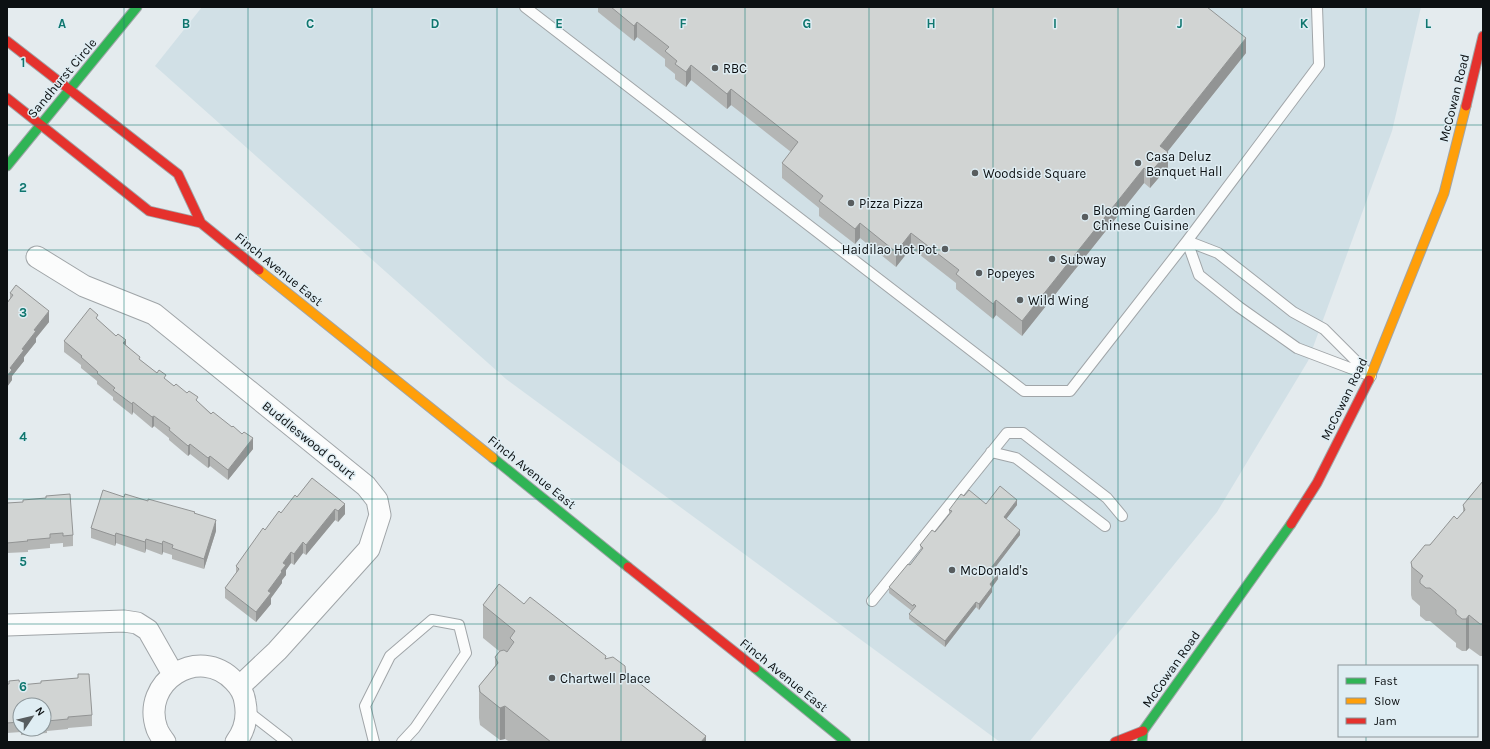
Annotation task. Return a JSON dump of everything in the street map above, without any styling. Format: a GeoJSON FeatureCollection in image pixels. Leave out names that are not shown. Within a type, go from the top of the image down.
{"type":"FeatureCollection","features":[{"type":"Feature","properties":{"kind":"main road","name":"Sandhurst Circle"},"geometry":{"type":"LineString","coordinates":[[7,166],[137,7]]}},
{"type":"Feature","properties":{"kind":"main road","name":"McCowan Road"},"geometry":{"type":"LineString","coordinates":[[1143,731],[1281,538],[1317,483],[1371,376],[1444,193],[1483,36]]}},
{"type":"Feature","properties":{"kind":"main road","name":"Finch Avenue East"},"geometry":{"type":"LineString","coordinates":[[7,41],[178,174],[201,223]]}},
{"type":"Feature","properties":{"kind":"main road","name":"Finch Avenue East"},"geometry":{"type":"LineString","coordinates":[[7,98],[149,211],[201,223],[846,742]]}},
{"type":"Feature","properties":{"kind":"main road"},"geometry":{"type":"LineString","coordinates":[[1115,742],[1143,731],[1142,742]]}},
{"type":"Feature","properties":{"kind":"street","name":"Buddleswood Court"},"geometry":{"type":"LineString","coordinates":[[37,257],[84,286],[154,314],[366,486],[377,500],[380,515],[369,550],[277,651],[240,687]]}},
{"type":"Feature","properties":{"kind":"street"},"geometry":{"type":"LineString","coordinates":[[7,625],[124,621],[137,623],[148,630],[173,674]]}},
{"type":"Feature","properties":{"kind":"street"},"geometry":{"type":"LineString","coordinates":[[165,742],[157,730],[154,715],[156,700],[162,685],[173,674],[186,668],[201,666],[216,668],[229,676],[240,687],[245,698],[247,711],[246,724],[236,742]]}},
{"type":"Feature","properties":{"kind":"lane"},"geometry":{"type":"LineString","coordinates":[[525,7],[1024,391],[1070,391],[1187,241],[1319,65],[1317,7]]}},
{"type":"Feature","properties":{"kind":"lane"},"geometry":{"type":"LineString","coordinates":[[1187,241],[1218,254],[1293,312],[1324,329],[1371,376]]}},
{"type":"Feature","properties":{"kind":"lane"},"geometry":{"type":"LineString","coordinates":[[1187,241],[1199,276],[1239,307],[1297,348],[1371,376]]}},
{"type":"Feature","properties":{"kind":"lane"},"geometry":{"type":"LineString","coordinates":[[872,601],[1007,433],[1023,433],[1107,498],[1122,516]]}},
{"type":"Feature","properties":{"kind":"lane"},"geometry":{"type":"LineString","coordinates":[[991,452],[1016,458],[1105,526]]}},
{"type":"Feature","properties":{"kind":"lane"},"geometry":{"type":"LineString","coordinates":[[374,742],[365,706],[390,656],[432,620],[459,625],[466,653],[415,728],[402,742]]}},
{"type":"Feature","properties":{"kind":"lane"},"geometry":{"type":"LineString","coordinates":[[247,711],[286,742]]}},
{"type":"Feature","properties":{"kind":"shaded area"},"geometry":{"type":"Polygon","coordinates":[[[202,7],[1421,7],[1392,131],[1308,361],[1217,512],[1029,742],[1000,742],[506,379],[155,66],[202,7]]]}},
{"type":"Feature","properties":{"kind":"building","name":"Woodside Square"},"geometry":{"type":"Polygon","coordinates":[[[611,7],[1207,7],[1246,38],[1160,146],[1168,152],[1150,173],[1144,168],[1022,321],[996,300],[993,304],[956,274],[959,270],[911,233],[896,252],[860,223],[855,229],[819,201],[823,196],[782,163],[798,142],[731,89],[727,94],[691,65],[686,72],[675,64],[677,61],[665,51],[669,47],[637,22],[634,26],[611,7]]]}},
{"type":"Feature","properties":{"kind":"building"},"geometry":{"type":"Polygon","coordinates":[[[16,285],[49,311],[34,330],[36,331],[22,349],[24,350],[10,368],[12,370],[7,376],[7,303],[13,295],[10,293],[16,285]]]}},
{"type":"Feature","properties":{"kind":"building"},"geometry":{"type":"Polygon","coordinates":[[[90,308],[98,315],[96,318],[116,336],[118,334],[126,340],[123,343],[140,357],[139,359],[157,373],[159,370],[166,375],[164,378],[174,386],[176,384],[187,393],[189,391],[198,397],[196,400],[211,414],[213,412],[242,434],[244,432],[253,438],[228,470],[210,456],[208,458],[190,444],[188,446],[169,430],[170,428],[154,416],[152,417],[133,402],[132,404],[113,390],[115,388],[64,341],[90,308]]]}},
{"type":"Feature","properties":{"kind":"building"},"geometry":{"type":"Polygon","coordinates":[[[312,478],[345,504],[338,511],[335,509],[306,545],[303,542],[294,554],[291,552],[283,563],[286,565],[281,571],[282,572],[268,591],[271,593],[256,612],[225,588],[239,569],[236,566],[263,528],[265,530],[279,511],[281,513],[295,495],[297,497],[312,478]]]}},
{"type":"Feature","properties":{"kind":"building"},"geometry":{"type":"Polygon","coordinates":[[[1483,481],[1483,624],[1480,624],[1469,615],[1466,619],[1462,619],[1456,614],[1456,610],[1430,588],[1426,588],[1420,583],[1423,576],[1412,567],[1411,562],[1425,545],[1430,545],[1454,516],[1457,519],[1465,510],[1463,505],[1483,481]]]}},
{"type":"Feature","properties":{"kind":"building","name":"McDonald's"},"geometry":{"type":"Polygon","coordinates":[[[1000,486],[1017,500],[1004,517],[1020,530],[991,568],[998,574],[990,584],[992,587],[979,604],[976,602],[945,641],[909,614],[916,606],[914,604],[913,606],[889,587],[908,564],[910,565],[923,548],[920,545],[932,530],[935,532],[952,511],[949,510],[961,494],[964,496],[969,490],[986,504],[1000,486]]]}},
{"type":"Feature","properties":{"kind":"building"},"geometry":{"type":"Polygon","coordinates":[[[103,490],[124,497],[125,494],[148,501],[148,499],[195,512],[194,513],[216,520],[204,559],[172,548],[173,545],[163,541],[162,544],[146,539],[145,542],[116,533],[115,536],[91,528],[103,490]]]}},
{"type":"Feature","properties":{"kind":"building"},"geometry":{"type":"Polygon","coordinates":[[[70,494],[73,535],[63,536],[63,533],[50,534],[50,538],[7,543],[7,503],[46,498],[46,496],[70,494]]]}},
{"type":"Feature","properties":{"kind":"building"},"geometry":{"type":"Polygon","coordinates":[[[499,584],[524,604],[530,597],[606,656],[605,659],[613,657],[625,666],[626,677],[628,674],[706,736],[701,742],[551,742],[505,706],[500,708],[480,692],[479,686],[498,663],[495,657],[500,651],[504,650],[507,652],[514,642],[510,638],[515,631],[483,605],[499,584]]]}},
{"type":"Feature","properties":{"kind":"building"},"geometry":{"type":"Polygon","coordinates":[[[78,674],[89,674],[92,715],[68,717],[68,719],[52,721],[52,697],[12,697],[12,723],[7,723],[7,684],[9,684],[9,681],[19,680],[20,685],[41,683],[41,681],[78,678],[78,674]]]}},
{"type":"Feature","properties":{"kind":"traffic: fast"},"geometry":{"type":"LineString","coordinates":[[7,166],[137,7]]}},
{"type":"Feature","properties":{"kind":"traffic: fast"},"geometry":{"type":"LineString","coordinates":[[493,458],[628,567]]}},
{"type":"Feature","properties":{"kind":"traffic: fast"},"geometry":{"type":"LineString","coordinates":[[1142,742],[1143,731],[1291,524]]}},
{"type":"Feature","properties":{"kind":"traffic: fast"},"geometry":{"type":"LineString","coordinates":[[755,668],[846,742]]}},
{"type":"Feature","properties":{"kind":"traffic: slow"},"geometry":{"type":"LineString","coordinates":[[1369,380],[1444,193],[1466,106]]}},
{"type":"Feature","properties":{"kind":"traffic: slow"},"geometry":{"type":"LineString","coordinates":[[259,270],[493,458]]}},
{"type":"Feature","properties":{"kind":"traffic: jam"},"geometry":{"type":"LineString","coordinates":[[1466,106],[1483,36]]}},
{"type":"Feature","properties":{"kind":"traffic: jam"},"geometry":{"type":"LineString","coordinates":[[7,41],[178,174],[201,223],[259,270]]}},
{"type":"Feature","properties":{"kind":"traffic: jam"},"geometry":{"type":"LineString","coordinates":[[7,98],[149,211],[201,223]]}},
{"type":"Feature","properties":{"kind":"traffic: jam"},"geometry":{"type":"LineString","coordinates":[[1291,524],[1317,483],[1369,380]]}},
{"type":"Feature","properties":{"kind":"traffic: jam"},"geometry":{"type":"LineString","coordinates":[[628,567],[755,668]]}},
{"type":"Feature","properties":{"kind":"traffic: jam"},"geometry":{"type":"LineString","coordinates":[[1115,742],[1143,731]]}},
{"type":"Feature","properties":{"kind":"place","name":"RBC"},"geometry":{"type":"Point","coordinates":[715,68]}},
{"type":"Feature","properties":{"kind":"place","name":"Casa Deluz Banquet Hall"},"geometry":{"type":"Point","coordinates":[1138,163]}},
{"type":"Feature","properties":{"kind":"place","name":"Woodside Square"},"geometry":{"type":"Point","coordinates":[975,173]}},
{"type":"Feature","properties":{"kind":"place","name":"Pizza Pizza"},"geometry":{"type":"Point","coordinates":[851,203]}},
{"type":"Feature","properties":{"kind":"place","name":"Blooming Garden Chinese Cuisine"},"geometry":{"type":"Point","coordinates":[1085,217]}},
{"type":"Feature","properties":{"kind":"place","name":"Haidilao Hot Pot"},"geometry":{"type":"Point","coordinates":[945,249]}},
{"type":"Feature","properties":{"kind":"place","name":"Subway"},"geometry":{"type":"Point","coordinates":[1052,259]}},
{"type":"Feature","properties":{"kind":"place","name":"Popeyes"},"geometry":{"type":"Point","coordinates":[979,273]}},
{"type":"Feature","properties":{"kind":"place","name":"Wild Wing"},"geometry":{"type":"Point","coordinates":[1020,300]}},
{"type":"Feature","properties":{"kind":"place","name":"McDonald's"},"geometry":{"type":"Point","coordinates":[952,570]}},
{"type":"Feature","properties":{"kind":"place","name":"Chartwell Place"},"geometry":{"type":"Point","coordinates":[552,678]}}]}
